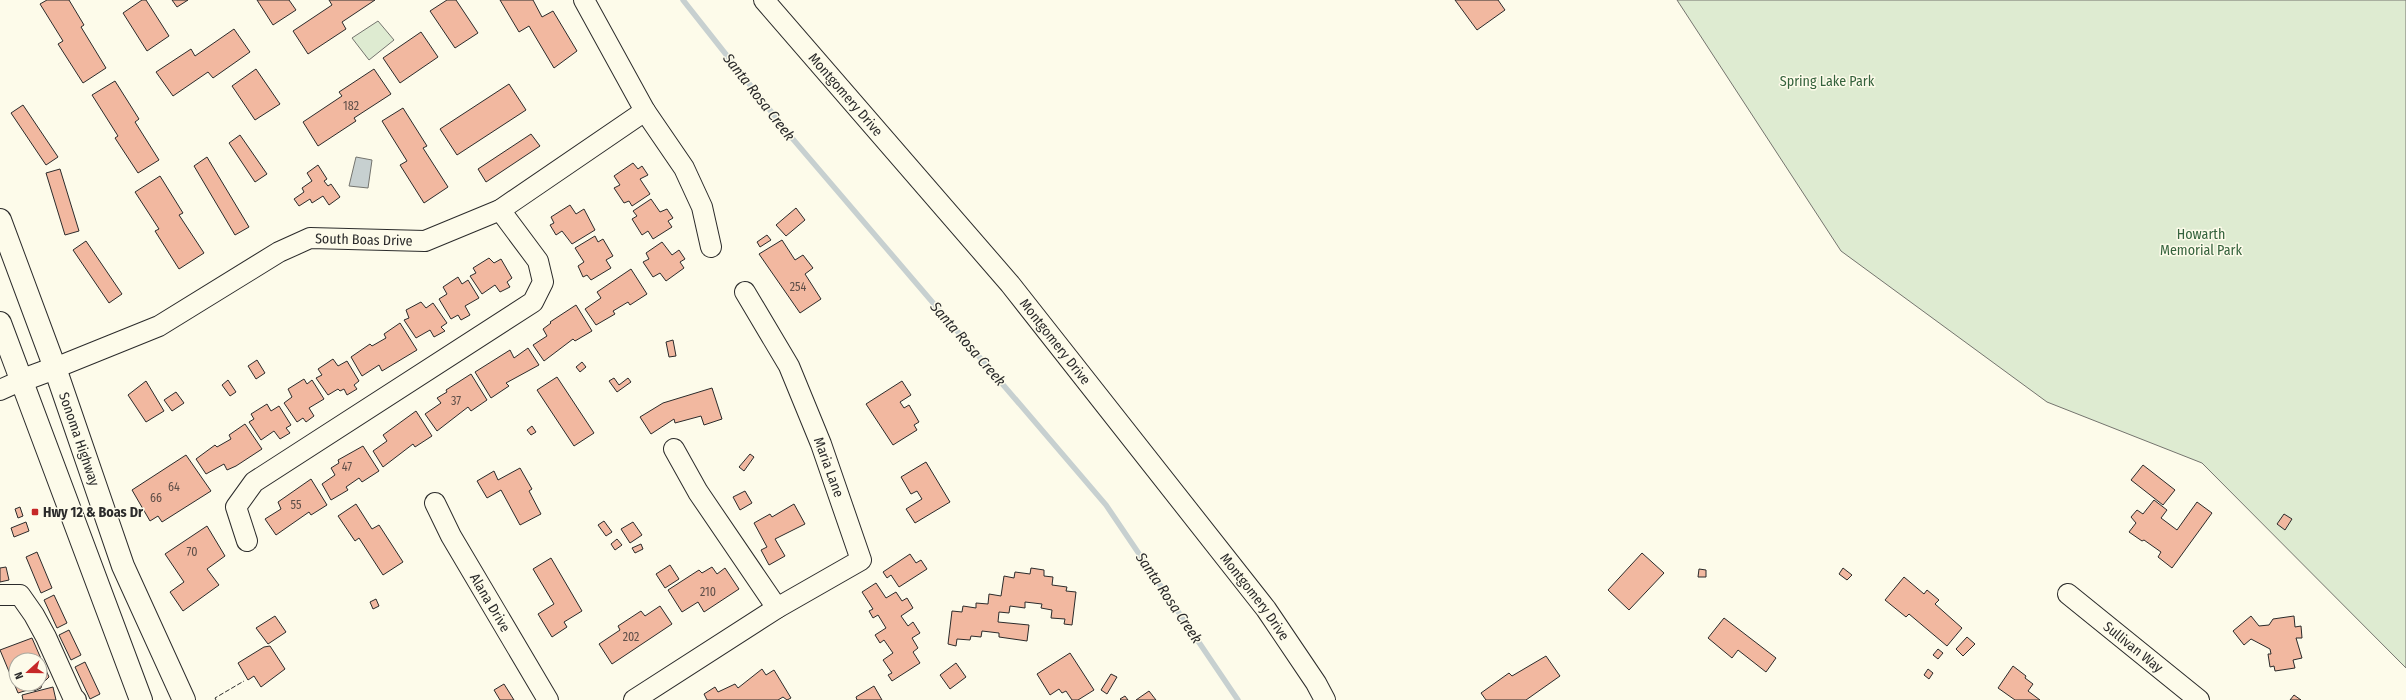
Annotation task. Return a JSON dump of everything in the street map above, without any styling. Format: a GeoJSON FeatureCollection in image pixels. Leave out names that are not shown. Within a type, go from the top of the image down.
{"type":"FeatureCollection","features":[{"type":"Feature","properties":{"kind":"main road","name":"Sonoma Highway"},"geometry":{"type":"LineString","coordinates":[[0,220],[55,368],[123,566],[184,700]]}},
{"type":"Feature","properties":{"kind":"main road"},"geometry":{"type":"LineString","coordinates":[[0,323],[20,381],[141,700]]}},
{"type":"Feature","properties":{"kind":"main road"},"geometry":{"type":"LineString","coordinates":[[20,381],[55,368]]}},
{"type":"Feature","properties":{"kind":"street"},"geometry":{"type":"LineString","coordinates":[[584,0],[645,111],[684,168],[702,207],[711,247]]}},
{"type":"Feature","properties":{"kind":"street","name":"Montgomery Drive"},"geometry":{"type":"LineString","coordinates":[[764,0],[1015,290],[1266,609],[1316,682],[1325,700]]}},
{"type":"Feature","properties":{"kind":"street","name":"South Boas Drive"},"geometry":{"type":"LineString","coordinates":[[55,368],[159,326],[279,252],[310,238],[425,241],[500,210],[645,111]]}},
{"type":"Feature","properties":{"kind":"street"},"geometry":{"type":"LineString","coordinates":[[247,541],[236,507],[254,482],[533,302],[543,282],[538,261],[500,210]]}},
{"type":"Feature","properties":{"kind":"street","name":"Maria Lane"},"geometry":{"type":"LineString","coordinates":[[634,700],[777,608],[861,560],[821,444],[789,366],[745,292]]}},
{"type":"Feature","properties":{"kind":"street"},"geometry":{"type":"LineString","coordinates":[[0,390],[20,381]]}},
{"type":"Feature","properties":{"kind":"street"},"geometry":{"type":"LineString","coordinates":[[674,449],[698,492],[777,608]]}},
{"type":"Feature","properties":{"kind":"street","name":"Alana Drive"},"geometry":{"type":"LineString","coordinates":[[435,503],[450,536],[548,700]]}},
{"type":"Feature","properties":{"kind":"street","name":"Sullivan Way"},"geometry":{"type":"LineString","coordinates":[[2068,594],[2199,700]]}},
{"type":"Feature","properties":{"kind":"street"},"geometry":{"type":"LineString","coordinates":[[0,595],[20,595],[46,637],[73,697],[76,700]]}},
{"type":"Feature","properties":{"kind":"green space","name":"Howarth Memorial Park"},"geometry":{"type":"Polygon","coordinates":[[[1677,0],[2406,0],[2406,668],[2202,463],[2047,402],[1841,251],[1677,0]]]}},
{"type":"Feature","properties":{"kind":"green space"},"geometry":{"type":"Polygon","coordinates":[[[378,21],[394,40],[369,60],[352,38],[378,21]]]}},
{"type":"Feature","properties":{"kind":"shaded area"},"geometry":{"type":"Polygon","coordinates":[[[356,157],[372,160],[368,188],[349,186],[356,157]]]}},
{"type":"Feature","properties":{"kind":"building"},"geometry":{"type":"Polygon","coordinates":[[[47,0],[69,0],[84,25],[81,27],[106,68],[83,83],[58,44],[63,41],[40,4],[47,0]]]}},
{"type":"Feature","properties":{"kind":"building"},"geometry":{"type":"Polygon","coordinates":[[[142,0],[146,0],[169,36],[147,51],[123,13],[142,0]]]}},
{"type":"Feature","properties":{"kind":"building"},"geometry":{"type":"Polygon","coordinates":[[[172,0],[188,0],[177,7],[172,0]]]}},
{"type":"Feature","properties":{"kind":"building"},"geometry":{"type":"Polygon","coordinates":[[[257,0],[289,0],[296,10],[273,25],[257,0]]]}},
{"type":"Feature","properties":{"kind":"building"},"geometry":{"type":"Polygon","coordinates":[[[329,0],[375,0],[342,22],[346,29],[308,54],[293,31],[332,5],[329,0]]]}},
{"type":"Feature","properties":{"kind":"building"},"geometry":{"type":"Polygon","coordinates":[[[447,0],[456,0],[478,33],[455,48],[430,11],[447,0]]]}},
{"type":"Feature","properties":{"kind":"building"},"geometry":{"type":"Polygon","coordinates":[[[500,0],[533,0],[542,17],[553,11],[577,51],[554,68],[529,26],[519,32],[500,0]]]}},
{"type":"Feature","properties":{"kind":"building"},"geometry":{"type":"Polygon","coordinates":[[[1455,0],[1498,0],[1505,10],[1477,30],[1455,0]]]}},
{"type":"Feature","properties":{"kind":"building"},"geometry":{"type":"Polygon","coordinates":[[[234,29],[250,52],[213,78],[208,72],[173,96],[156,72],[191,49],[195,56],[234,29]]]}},
{"type":"Feature","properties":{"kind":"building"},"geometry":{"type":"Polygon","coordinates":[[[421,32],[438,57],[400,83],[383,58],[421,32]]]}},
{"type":"Feature","properties":{"kind":"building"},"geometry":{"type":"Polygon","coordinates":[[[256,69],[280,104],[255,120],[232,86],[256,69]]]}},
{"type":"Feature","properties":{"kind":"building"},"geometry":{"type":"Polygon","coordinates":[[[374,69],[391,94],[354,118],[356,121],[318,146],[303,122],[342,96],[339,92],[374,69]]]}},
{"type":"Feature","properties":{"kind":"building"},"geometry":{"type":"Polygon","coordinates":[[[115,81],[139,119],[135,122],[159,160],[138,173],[115,138],[118,136],[92,95],[115,81]]]}},
{"type":"Feature","properties":{"kind":"building"},"geometry":{"type":"Polygon","coordinates":[[[509,84],[526,110],[457,155],[440,129],[509,84]]]}},
{"type":"Feature","properties":{"kind":"building"},"geometry":{"type":"Polygon","coordinates":[[[23,105],[58,157],[46,165],[11,113],[23,105]]]}},
{"type":"Feature","properties":{"kind":"building"},"geometry":{"type":"Polygon","coordinates":[[[403,108],[427,146],[423,148],[448,187],[424,203],[400,165],[407,161],[382,121],[403,108]]]}},
{"type":"Feature","properties":{"kind":"building"},"geometry":{"type":"Polygon","coordinates":[[[531,134],[540,146],[486,182],[478,169],[531,134]]]}},
{"type":"Feature","properties":{"kind":"building"},"geometry":{"type":"Polygon","coordinates":[[[240,135],[267,174],[255,182],[229,143],[240,135]]]}},
{"type":"Feature","properties":{"kind":"building"},"geometry":{"type":"Polygon","coordinates":[[[207,157],[249,227],[235,235],[194,166],[207,157]]]}},
{"type":"Feature","properties":{"kind":"building"},"geometry":{"type":"Polygon","coordinates":[[[633,163],[638,169],[642,166],[648,175],[640,179],[650,194],[632,206],[629,201],[624,203],[614,188],[620,185],[614,176],[633,163]]]}},
{"type":"Feature","properties":{"kind":"building"},"geometry":{"type":"Polygon","coordinates":[[[318,165],[327,179],[324,181],[328,186],[331,184],[340,197],[329,205],[323,196],[312,203],[310,199],[299,206],[294,199],[304,192],[302,188],[312,181],[307,173],[318,165]]]}},
{"type":"Feature","properties":{"kind":"building"},"geometry":{"type":"Polygon","coordinates":[[[60,169],[79,231],[65,235],[46,173],[60,169]]]}},
{"type":"Feature","properties":{"kind":"building"},"geometry":{"type":"Polygon","coordinates":[[[160,176],[183,213],[179,215],[204,253],[179,269],[155,231],[159,229],[135,192],[160,176]]]}},
{"type":"Feature","properties":{"kind":"building"},"geometry":{"type":"Polygon","coordinates":[[[651,199],[660,212],[667,209],[673,218],[668,221],[672,227],[653,239],[648,231],[642,235],[632,219],[637,216],[633,211],[651,199]]]}},
{"type":"Feature","properties":{"kind":"building"},"geometry":{"type":"Polygon","coordinates":[[[570,205],[576,214],[584,209],[595,230],[572,244],[562,231],[556,235],[550,225],[554,223],[551,217],[570,205]]]}},
{"type":"Feature","properties":{"kind":"building"},"geometry":{"type":"Polygon","coordinates":[[[796,208],[805,220],[786,236],[776,225],[796,208]]]}},
{"type":"Feature","properties":{"kind":"building"},"geometry":{"type":"Polygon","coordinates":[[[767,235],[771,240],[760,247],[757,242],[767,235]]]}},
{"type":"Feature","properties":{"kind":"building"},"geometry":{"type":"Polygon","coordinates":[[[595,236],[598,242],[603,239],[613,256],[606,260],[611,268],[591,280],[587,275],[583,277],[578,266],[584,262],[575,248],[595,236]]]}},
{"type":"Feature","properties":{"kind":"building"},"geometry":{"type":"Polygon","coordinates":[[[782,240],[795,260],[803,255],[813,268],[805,274],[821,299],[800,313],[759,254],[782,240]]]}},
{"type":"Feature","properties":{"kind":"building"},"geometry":{"type":"Polygon","coordinates":[[[86,241],[122,294],[109,303],[73,250],[86,241]]]}},
{"type":"Feature","properties":{"kind":"building"},"geometry":{"type":"Polygon","coordinates":[[[662,242],[672,255],[679,250],[685,259],[680,262],[684,268],[666,281],[660,273],[653,277],[643,262],[649,259],[646,253],[662,242]]]}},
{"type":"Feature","properties":{"kind":"building"},"geometry":{"type":"Polygon","coordinates":[[[489,258],[494,263],[501,259],[512,278],[507,282],[510,287],[500,292],[495,285],[482,294],[470,276],[476,273],[473,268],[489,258]]]}},
{"type":"Feature","properties":{"kind":"building"},"geometry":{"type":"Polygon","coordinates":[[[631,269],[647,294],[630,305],[628,302],[613,311],[615,314],[596,325],[585,309],[601,298],[597,292],[631,269]]]}},
{"type":"Feature","properties":{"kind":"building"},"geometry":{"type":"Polygon","coordinates":[[[458,277],[462,284],[468,280],[479,298],[465,306],[470,315],[461,320],[458,315],[451,319],[439,299],[447,294],[443,287],[458,277]]]}},
{"type":"Feature","properties":{"kind":"building"},"geometry":{"type":"Polygon","coordinates":[[[421,302],[426,308],[433,303],[447,323],[441,327],[445,331],[434,337],[430,330],[416,338],[404,320],[409,318],[406,310],[421,302]]]}},
{"type":"Feature","properties":{"kind":"building"},"geometry":{"type":"Polygon","coordinates":[[[576,305],[592,331],[575,341],[573,339],[544,361],[533,345],[547,336],[543,329],[551,323],[550,322],[576,305]]]}},
{"type":"Feature","properties":{"kind":"building"},"geometry":{"type":"Polygon","coordinates":[[[400,323],[417,350],[382,371],[379,365],[362,376],[351,357],[370,344],[372,346],[386,338],[384,334],[400,323]]]}},
{"type":"Feature","properties":{"kind":"building"},"geometry":{"type":"Polygon","coordinates":[[[673,340],[676,356],[669,357],[666,342],[673,340]]]}},
{"type":"Feature","properties":{"kind":"building"},"geometry":{"type":"Polygon","coordinates":[[[528,348],[539,365],[506,383],[509,386],[491,398],[475,372],[510,350],[514,358],[528,348]]]}},
{"type":"Feature","properties":{"kind":"building"},"geometry":{"type":"Polygon","coordinates":[[[333,359],[338,366],[347,361],[359,381],[354,385],[357,389],[347,395],[344,389],[340,391],[338,389],[328,395],[316,378],[322,375],[318,369],[333,359]]]}},
{"type":"Feature","properties":{"kind":"building"},"geometry":{"type":"Polygon","coordinates":[[[257,360],[265,373],[256,379],[248,366],[257,360]]]}},
{"type":"Feature","properties":{"kind":"building"},"geometry":{"type":"Polygon","coordinates":[[[582,362],[586,367],[580,372],[576,367],[582,362]]]}},
{"type":"Feature","properties":{"kind":"building"},"geometry":{"type":"Polygon","coordinates":[[[471,374],[487,400],[471,411],[468,407],[437,431],[425,414],[441,403],[437,398],[447,392],[446,390],[471,374]]]}},
{"type":"Feature","properties":{"kind":"building"},"geometry":{"type":"Polygon","coordinates":[[[557,377],[594,433],[574,446],[537,390],[557,377]]]}},
{"type":"Feature","properties":{"kind":"building"},"geometry":{"type":"Polygon","coordinates":[[[614,378],[619,385],[628,378],[631,382],[617,392],[609,381],[614,378]]]}},
{"type":"Feature","properties":{"kind":"building"},"geometry":{"type":"Polygon","coordinates":[[[304,379],[307,384],[312,380],[324,399],[309,408],[314,416],[306,422],[303,418],[297,422],[284,403],[292,397],[288,389],[304,379]]]}},
{"type":"Feature","properties":{"kind":"building"},"geometry":{"type":"Polygon","coordinates":[[[228,380],[236,392],[230,396],[222,385],[228,380]]]}},
{"type":"Feature","properties":{"kind":"building"},"geometry":{"type":"Polygon","coordinates":[[[146,381],[164,411],[146,422],[128,395],[146,381]]]}},
{"type":"Feature","properties":{"kind":"building"},"geometry":{"type":"Polygon","coordinates":[[[902,381],[911,395],[900,402],[904,408],[909,405],[919,422],[914,425],[917,430],[893,445],[866,404],[902,381]]]}},
{"type":"Feature","properties":{"kind":"building"},"geometry":{"type":"Polygon","coordinates":[[[712,388],[722,419],[704,425],[701,416],[675,423],[674,419],[651,434],[640,417],[663,403],[712,388]]]}},
{"type":"Feature","properties":{"kind":"building"},"geometry":{"type":"Polygon","coordinates":[[[176,392],[184,403],[172,411],[164,400],[176,392]]]}},
{"type":"Feature","properties":{"kind":"building"},"geometry":{"type":"Polygon","coordinates":[[[267,404],[271,411],[279,406],[291,425],[286,428],[290,433],[280,439],[274,431],[261,440],[249,422],[254,419],[251,414],[267,404]]]}},
{"type":"Feature","properties":{"kind":"building"},"geometry":{"type":"Polygon","coordinates":[[[416,411],[432,436],[415,447],[413,444],[383,467],[373,451],[387,441],[383,435],[416,411]]]}},
{"type":"Feature","properties":{"kind":"building"},"geometry":{"type":"Polygon","coordinates":[[[245,424],[262,449],[236,466],[227,470],[224,464],[206,474],[196,459],[215,445],[217,447],[231,439],[229,435],[245,424]]]}},
{"type":"Feature","properties":{"kind":"building"},"geometry":{"type":"Polygon","coordinates":[[[532,426],[536,432],[531,435],[527,430],[532,426]]]}},
{"type":"Feature","properties":{"kind":"building"},"geometry":{"type":"Polygon","coordinates":[[[363,446],[379,471],[362,482],[359,478],[346,487],[348,490],[331,500],[322,484],[335,475],[331,468],[339,463],[338,460],[363,446]]]}},
{"type":"Feature","properties":{"kind":"building"},"geometry":{"type":"Polygon","coordinates":[[[750,454],[754,457],[744,471],[739,467],[750,454]]]}},
{"type":"Feature","properties":{"kind":"building"},"geometry":{"type":"Polygon","coordinates":[[[186,455],[211,491],[162,522],[158,516],[150,521],[132,490],[186,455]]]}},
{"type":"Feature","properties":{"kind":"building"},"geometry":{"type":"Polygon","coordinates":[[[926,462],[950,502],[915,523],[906,509],[922,499],[917,491],[911,494],[901,477],[926,462]]]}},
{"type":"Feature","properties":{"kind":"building"},"geometry":{"type":"Polygon","coordinates":[[[2143,465],[2175,490],[2163,505],[2131,480],[2143,465]]]}},
{"type":"Feature","properties":{"kind":"building"},"geometry":{"type":"Polygon","coordinates":[[[520,468],[532,489],[529,491],[541,514],[520,525],[501,490],[487,498],[477,481],[494,471],[498,480],[520,468]]]}},
{"type":"Feature","properties":{"kind":"building"},"geometry":{"type":"Polygon","coordinates":[[[311,479],[327,505],[311,515],[309,512],[276,535],[265,519],[281,509],[278,502],[311,479]]]}},
{"type":"Feature","properties":{"kind":"building"},"geometry":{"type":"Polygon","coordinates":[[[745,491],[752,503],[740,510],[733,497],[745,491]]]}},
{"type":"Feature","properties":{"kind":"building"},"geometry":{"type":"Polygon","coordinates":[[[2154,500],[2167,510],[2161,518],[2177,530],[2197,502],[2212,513],[2172,568],[2158,557],[2161,552],[2129,532],[2136,523],[2131,517],[2137,510],[2143,514],[2154,500]]]}},
{"type":"Feature","properties":{"kind":"building"},"geometry":{"type":"Polygon","coordinates":[[[356,504],[372,529],[379,525],[403,562],[383,575],[359,538],[355,541],[338,516],[356,504]]]}},
{"type":"Feature","properties":{"kind":"building"},"geometry":{"type":"Polygon","coordinates":[[[794,504],[805,524],[775,539],[785,556],[769,565],[761,550],[767,547],[754,523],[770,514],[772,517],[794,504]]]}},
{"type":"Feature","properties":{"kind":"building"},"geometry":{"type":"Polygon","coordinates":[[[20,507],[23,516],[18,518],[15,509],[20,507]]]}},
{"type":"Feature","properties":{"kind":"building"},"geometry":{"type":"Polygon","coordinates":[[[2284,514],[2292,519],[2285,530],[2277,524],[2284,514]]]}},
{"type":"Feature","properties":{"kind":"building"},"geometry":{"type":"Polygon","coordinates":[[[604,521],[612,532],[606,536],[598,525],[604,521]]]}},
{"type":"Feature","properties":{"kind":"building"},"geometry":{"type":"Polygon","coordinates":[[[26,522],[29,531],[14,537],[11,528],[26,522]]]}},
{"type":"Feature","properties":{"kind":"building"},"geometry":{"type":"Polygon","coordinates":[[[633,522],[642,535],[630,543],[621,529],[633,522]]]}},
{"type":"Feature","properties":{"kind":"building"},"geometry":{"type":"Polygon","coordinates":[[[207,526],[225,556],[207,569],[219,585],[183,611],[170,592],[184,582],[165,554],[207,526]]]}},
{"type":"Feature","properties":{"kind":"building"},"geometry":{"type":"Polygon","coordinates":[[[617,539],[622,545],[615,550],[611,544],[617,539]]]}},
{"type":"Feature","properties":{"kind":"building"},"geometry":{"type":"Polygon","coordinates":[[[641,544],[643,549],[635,553],[632,548],[641,544]]]}},
{"type":"Feature","properties":{"kind":"building"},"geometry":{"type":"Polygon","coordinates":[[[37,552],[52,588],[41,593],[26,557],[37,552]]]}},
{"type":"Feature","properties":{"kind":"building"},"geometry":{"type":"Polygon","coordinates":[[[1642,553],[1664,573],[1629,610],[1608,590],[1642,553]]]}},
{"type":"Feature","properties":{"kind":"building"},"geometry":{"type":"Polygon","coordinates":[[[910,554],[916,563],[921,560],[927,569],[899,587],[891,575],[887,578],[883,572],[910,554]]]}},
{"type":"Feature","properties":{"kind":"building"},"geometry":{"type":"Polygon","coordinates":[[[551,558],[582,611],[564,622],[567,627],[552,637],[538,614],[554,604],[533,569],[551,558]]]}},
{"type":"Feature","properties":{"kind":"building"},"geometry":{"type":"Polygon","coordinates":[[[670,565],[679,579],[665,588],[656,574],[670,565]]]}},
{"type":"Feature","properties":{"kind":"building"},"geometry":{"type":"Polygon","coordinates":[[[6,567],[9,580],[0,582],[0,568],[6,567]]]}},
{"type":"Feature","properties":{"kind":"building"},"geometry":{"type":"Polygon","coordinates":[[[712,567],[717,574],[725,568],[739,589],[704,612],[698,602],[682,612],[668,590],[699,570],[702,573],[712,567]]]}},
{"type":"Feature","properties":{"kind":"building"},"geometry":{"type":"Polygon","coordinates":[[[1031,568],[1044,570],[1044,576],[1053,577],[1052,585],[1067,587],[1066,591],[1076,592],[1072,625],[1064,624],[1065,619],[1051,618],[1052,610],[1041,608],[1042,604],[1025,602],[1025,608],[1010,606],[1009,613],[999,612],[998,622],[1029,625],[1027,641],[999,637],[999,633],[982,631],[981,637],[971,636],[970,640],[957,639],[956,646],[948,644],[952,611],[962,612],[963,606],[976,608],[976,603],[988,604],[989,594],[1001,596],[1004,576],[1014,578],[1015,572],[1030,574],[1031,568]]]}},
{"type":"Feature","properties":{"kind":"building"},"geometry":{"type":"Polygon","coordinates":[[[1843,568],[1852,575],[1847,580],[1839,574],[1843,568]]]}},
{"type":"Feature","properties":{"kind":"building"},"geometry":{"type":"Polygon","coordinates":[[[1699,569],[1706,570],[1706,577],[1698,577],[1699,569]]]}},
{"type":"Feature","properties":{"kind":"building"},"geometry":{"type":"Polygon","coordinates":[[[1904,577],[1924,594],[1927,590],[1939,600],[1935,604],[1962,628],[1947,646],[1909,614],[1906,617],[1885,600],[1904,577]]]}},
{"type":"Feature","properties":{"kind":"building"},"geometry":{"type":"Polygon","coordinates":[[[876,583],[886,598],[896,592],[902,601],[907,598],[913,608],[901,616],[908,626],[913,622],[920,633],[912,638],[918,648],[913,652],[920,663],[892,681],[888,675],[892,673],[883,660],[893,653],[884,640],[880,643],[875,635],[886,628],[878,615],[873,618],[869,611],[873,609],[862,592],[876,583]]]}},
{"type":"Feature","properties":{"kind":"building"},"geometry":{"type":"Polygon","coordinates":[[[54,595],[67,623],[57,628],[44,600],[54,595]]]}},
{"type":"Feature","properties":{"kind":"building"},"geometry":{"type":"Polygon","coordinates":[[[376,599],[379,606],[373,609],[370,602],[376,599]]]}},
{"type":"Feature","properties":{"kind":"building"},"geometry":{"type":"Polygon","coordinates":[[[660,606],[672,624],[612,664],[599,644],[620,630],[618,626],[641,611],[645,616],[660,606]]]}},
{"type":"Feature","properties":{"kind":"building"},"geometry":{"type":"Polygon","coordinates":[[[275,616],[286,632],[268,644],[256,628],[275,616]]]}},
{"type":"Feature","properties":{"kind":"building"},"geometry":{"type":"Polygon","coordinates":[[[2251,616],[2259,626],[2269,625],[2273,619],[2294,616],[2295,627],[2301,626],[2302,638],[2296,638],[2302,658],[2293,660],[2295,668],[2275,671],[2274,666],[2270,667],[2268,654],[2271,654],[2270,649],[2251,639],[2244,645],[2233,631],[2251,616]]]}},
{"type":"Feature","properties":{"kind":"building"},"geometry":{"type":"Polygon","coordinates":[[[1724,618],[1776,658],[1766,672],[1738,650],[1732,658],[1708,638],[1724,618]]]}},
{"type":"Feature","properties":{"kind":"building"},"geometry":{"type":"Polygon","coordinates":[[[69,630],[81,655],[71,660],[59,635],[69,630]]]}},
{"type":"Feature","properties":{"kind":"building"},"geometry":{"type":"Polygon","coordinates":[[[1967,637],[1975,644],[1963,656],[1956,649],[1967,637]]]}},
{"type":"Feature","properties":{"kind":"building"},"geometry":{"type":"Polygon","coordinates":[[[32,638],[38,652],[8,652],[8,669],[0,650],[32,638]]]}},
{"type":"Feature","properties":{"kind":"building"},"geometry":{"type":"Polygon","coordinates":[[[270,646],[285,669],[261,687],[254,676],[248,680],[238,663],[264,647],[270,646]]]}},
{"type":"Feature","properties":{"kind":"building"},"geometry":{"type":"Polygon","coordinates":[[[1938,649],[1943,653],[1938,659],[1933,655],[1938,649]]]}},
{"type":"Feature","properties":{"kind":"building"},"geometry":{"type":"Polygon","coordinates":[[[1070,653],[1094,690],[1078,700],[1072,700],[1066,691],[1062,693],[1059,689],[1050,695],[1037,674],[1070,653]]]}},
{"type":"Feature","properties":{"kind":"building"},"geometry":{"type":"Polygon","coordinates":[[[1546,656],[1560,676],[1526,700],[1486,700],[1481,693],[1509,673],[1512,676],[1546,656]]]}},
{"type":"Feature","properties":{"kind":"building"},"geometry":{"type":"Polygon","coordinates":[[[85,662],[100,694],[90,699],[75,667],[85,662]]]}},
{"type":"Feature","properties":{"kind":"building"},"geometry":{"type":"Polygon","coordinates":[[[956,663],[966,677],[950,689],[940,675],[956,663]]]}},
{"type":"Feature","properties":{"kind":"building"},"geometry":{"type":"Polygon","coordinates":[[[2013,666],[2026,676],[2025,678],[2033,684],[2028,691],[2040,700],[2015,700],[1998,688],[2013,666]]]}},
{"type":"Feature","properties":{"kind":"building"},"geometry":{"type":"Polygon","coordinates":[[[762,669],[766,675],[774,670],[791,698],[787,700],[783,697],[778,700],[707,700],[704,694],[715,687],[718,692],[735,684],[738,688],[762,669]]]}},
{"type":"Feature","properties":{"kind":"building"},"geometry":{"type":"Polygon","coordinates":[[[1928,669],[1933,673],[1929,679],[1924,675],[1928,669]]]}},
{"type":"Feature","properties":{"kind":"building"},"geometry":{"type":"Polygon","coordinates":[[[1111,674],[1117,677],[1107,694],[1101,690],[1111,674]]]}},
{"type":"Feature","properties":{"kind":"building"},"geometry":{"type":"Polygon","coordinates":[[[504,684],[514,700],[500,700],[494,690],[504,684]]]}},
{"type":"Feature","properties":{"kind":"building"},"geometry":{"type":"Polygon","coordinates":[[[874,686],[882,700],[857,700],[856,697],[874,686]]]}},
{"type":"Feature","properties":{"kind":"building"},"geometry":{"type":"Polygon","coordinates":[[[53,687],[56,700],[23,700],[22,695],[34,692],[48,692],[48,688],[53,687]]]}},
{"type":"Feature","properties":{"kind":"building"},"geometry":{"type":"Polygon","coordinates":[[[1149,691],[1156,700],[1136,700],[1149,691]]]}},
{"type":"Feature","properties":{"kind":"building"},"geometry":{"type":"Polygon","coordinates":[[[2294,695],[2301,700],[2290,700],[2294,695]]]}},
{"type":"Feature","properties":{"kind":"building"},"geometry":{"type":"Polygon","coordinates":[[[1125,696],[1128,700],[1120,699],[1125,696]]]}},
{"type":"Feature","properties":{"kind":"waterway","name":"Santa Rosa Creek"},"geometry":{"type":"LineString","coordinates":[[683,0],[792,138],[1106,505],[1238,700]]}},
{"type":"Feature","properties":{"kind":"fence"},"geometry":{"type":"LineString","coordinates":[[216,700],[215,698],[244,681]]}},
{"type":"Feature","properties":{"kind":"place","name":"Hwy 12 & Boas Dr"},"geometry":{"type":"Point","coordinates":[35,512]}},
{"type":"Feature","properties":{"kind":"park label","name":"Spring Lake Park"},"geometry":{"type":"Point","coordinates":[1827,81]}}]}
